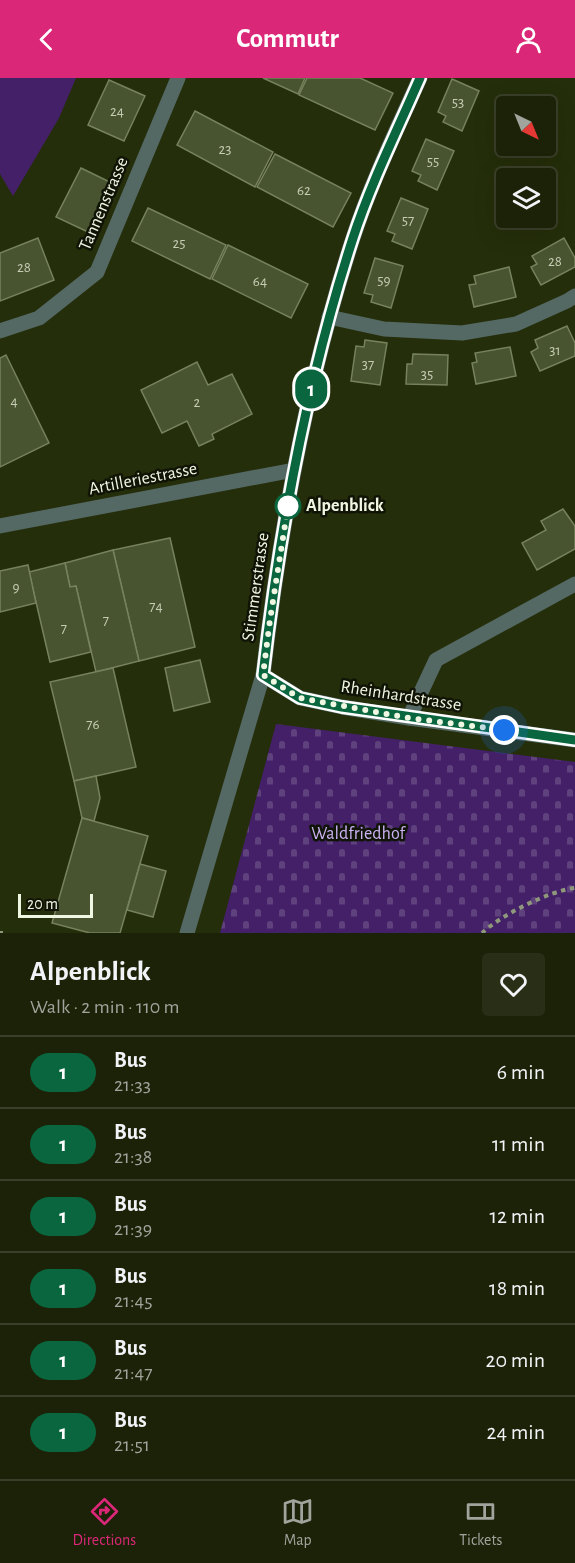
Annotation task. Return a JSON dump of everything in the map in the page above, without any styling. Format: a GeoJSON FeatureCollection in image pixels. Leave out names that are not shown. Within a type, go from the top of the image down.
{"type":"FeatureCollection","features":[{"type":"Feature","properties":{"kind":"street","name":"Tannenstrasse"},"geometry":{"type":"LineString","coordinates":[[0,331],[39,318],[97,272],[178,78]]}},
{"type":"Feature","properties":{"kind":"street","name":"Stimmerstrasse"},"geometry":{"type":"LineString","coordinates":[[187,933],[263,675],[294,470],[321,345],[354,236],[385,156],[420,78]]}},
{"type":"Feature","properties":{"kind":"street"},"geometry":{"type":"LineString","coordinates":[[329,317],[384,329],[462,333],[516,324],[575,296]]}},
{"type":"Feature","properties":{"kind":"street","name":"Artilleriestrasse"},"geometry":{"type":"LineString","coordinates":[[0,526],[294,470]]}},
{"type":"Feature","properties":{"kind":"street"},"geometry":{"type":"LineString","coordinates":[[409,718],[436,660],[575,584]]}},
{"type":"Feature","properties":{"kind":"street","name":"Rheinhardstrasse"},"geometry":{"type":"LineString","coordinates":[[263,675],[300,698],[409,718],[575,740]]}},
{"type":"Feature","properties":{"kind":"path"},"geometry":{"type":"LineString","coordinates":[[482,933],[491,924],[558,890],[575,888]]}},
{"type":"Feature","properties":{"kind":"green space"},"geometry":{"type":"Polygon","coordinates":[[[0,78],[76,78],[59,118],[13,196],[0,174],[0,78]]]}},
{"type":"Feature","properties":{"kind":"green space","name":"Waldfriedhof"},"geometry":{"type":"Polygon","coordinates":[[[276,724],[575,762],[575,933],[220,933],[276,724]]]}},
{"type":"Feature","properties":{"kind":"building"},"geometry":{"type":"Polygon","coordinates":[[[263,78],[305,78],[298,94],[263,78]]]}},
{"type":"Feature","properties":{"kind":"building"},"geometry":{"type":"Polygon","coordinates":[[[307,78],[360,78],[393,93],[375,130],[299,95],[307,78]]]}},
{"type":"Feature","properties":{"kind":"building"},"geometry":{"type":"Polygon","coordinates":[[[452,79],[479,91],[462,131],[443,122],[446,116],[438,112],[452,79]]]}},
{"type":"Feature","properties":{"kind":"building"},"geometry":{"type":"Polygon","coordinates":[[[109,80],[145,96],[124,141],[88,125],[109,80]]]}},
{"type":"Feature","properties":{"kind":"building"},"geometry":{"type":"Polygon","coordinates":[[[195,111],[273,152],[255,187],[177,145],[195,111]]]}},
{"type":"Feature","properties":{"kind":"building"},"geometry":{"type":"Polygon","coordinates":[[[426,139],[454,151],[437,190],[418,181],[421,175],[412,171],[426,139]]]}},
{"type":"Feature","properties":{"kind":"building"},"geometry":{"type":"Polygon","coordinates":[[[275,154],[351,193],[333,227],[257,187],[275,154]]]}},
{"type":"Feature","properties":{"kind":"building"},"geometry":{"type":"Polygon","coordinates":[[[81,168],[112,183],[88,232],[56,217],[81,168]]]}},
{"type":"Feature","properties":{"kind":"building"},"geometry":{"type":"Polygon","coordinates":[[[401,198],[428,209],[412,249],[392,241],[395,234],[387,231],[401,198]]]}},
{"type":"Feature","properties":{"kind":"building"},"geometry":{"type":"Polygon","coordinates":[[[148,208],[226,245],[210,279],[132,241],[148,208]]]}},
{"type":"Feature","properties":{"kind":"building"},"geometry":{"type":"Polygon","coordinates":[[[38,238],[54,280],[0,301],[0,253],[38,238]]]}},
{"type":"Feature","properties":{"kind":"building"},"geometry":{"type":"Polygon","coordinates":[[[564,238],[575,258],[575,267],[541,285],[531,267],[537,264],[532,256],[564,238]]]}},
{"type":"Feature","properties":{"kind":"building"},"geometry":{"type":"Polygon","coordinates":[[[228,245],[308,284],[291,318],[212,279],[228,245]]]}},
{"type":"Feature","properties":{"kind":"building"},"geometry":{"type":"Polygon","coordinates":[[[375,258],[403,266],[391,308],[371,302],[373,295],[364,293],[375,258]]]}},
{"type":"Feature","properties":{"kind":"building"},"geometry":{"type":"Polygon","coordinates":[[[509,267],[516,297],[474,307],[469,285],[476,284],[474,276],[509,267]]]}},
{"type":"Feature","properties":{"kind":"building"},"geometry":{"type":"Polygon","coordinates":[[[567,326],[575,343],[575,356],[540,371],[531,352],[538,348],[535,340],[567,326]]]}},
{"type":"Feature","properties":{"kind":"building"},"geometry":{"type":"Polygon","coordinates":[[[365,340],[387,343],[380,385],[351,381],[356,346],[364,347],[365,340]]]}},
{"type":"Feature","properties":{"kind":"building"},"geometry":{"type":"Polygon","coordinates":[[[510,347],[516,376],[476,384],[472,363],[477,362],[475,353],[510,347]]]}},
{"type":"Feature","properties":{"kind":"building"},"geometry":{"type":"Polygon","coordinates":[[[413,354],[448,355],[447,385],[406,384],[407,364],[412,364],[413,354]]]}},
{"type":"Feature","properties":{"kind":"building"},"geometry":{"type":"Polygon","coordinates":[[[6,355],[49,443],[0,467],[0,358],[6,355]]]}},
{"type":"Feature","properties":{"kind":"building"},"geometry":{"type":"Polygon","coordinates":[[[197,362],[208,385],[232,374],[252,414],[212,434],[214,439],[199,446],[187,421],[162,433],[141,390],[197,362]]]}},
{"type":"Feature","properties":{"kind":"building"},"geometry":{"type":"Polygon","coordinates":[[[563,509],[575,526],[575,549],[537,570],[522,543],[546,530],[541,521],[563,509]]]}},
{"type":"Feature","properties":{"kind":"building"},"geometry":{"type":"Polygon","coordinates":[[[170,538],[195,647],[139,661],[113,550],[170,538]]]}},
{"type":"Feature","properties":{"kind":"building"},"geometry":{"type":"Polygon","coordinates":[[[113,550],[139,661],[96,672],[76,586],[70,587],[65,563],[113,550]]]}},
{"type":"Feature","properties":{"kind":"building"},"geometry":{"type":"Polygon","coordinates":[[[65,563],[70,587],[76,586],[91,652],[50,662],[29,572],[65,563]]]}},
{"type":"Feature","properties":{"kind":"building"},"geometry":{"type":"Polygon","coordinates":[[[28,565],[36,603],[0,612],[0,571],[28,565]]]}},
{"type":"Feature","properties":{"kind":"building"},"geometry":{"type":"Polygon","coordinates":[[[200,660],[210,702],[174,711],[165,668],[200,660]]]}},
{"type":"Feature","properties":{"kind":"building"},"geometry":{"type":"Polygon","coordinates":[[[113,668],[136,767],[74,781],[50,682],[113,668]]]}},
{"type":"Feature","properties":{"kind":"building"},"geometry":{"type":"Polygon","coordinates":[[[96,776],[100,798],[94,821],[82,818],[74,781],[96,776]]]}},
{"type":"Feature","properties":{"kind":"building"},"geometry":{"type":"Polygon","coordinates":[[[82,818],[148,836],[120,933],[90,933],[52,923],[82,818]]]}},
{"type":"Feature","properties":{"kind":"building"},"geometry":{"type":"Polygon","coordinates":[[[140,864],[166,871],[153,917],[127,910],[140,864]]]}},
{"type":"Feature","properties":{"kind":"bus line","name":"1"},"geometry":{"type":"LineString","coordinates":[[420,78],[385,156],[354,236],[321,345],[294,470],[263,675],[300,698],[342,707],[575,740]]}},
{"type":"Feature","properties":{"kind":"place","name":"Alpenblick"},"geometry":{"type":"Point","coordinates":[288,506]}},
{"type":"Feature","properties":{"kind":"route"},"geometry":{"type":"LineString","coordinates":[[288,506],[263,675],[300,698],[409,718],[504,730]]}}]}
